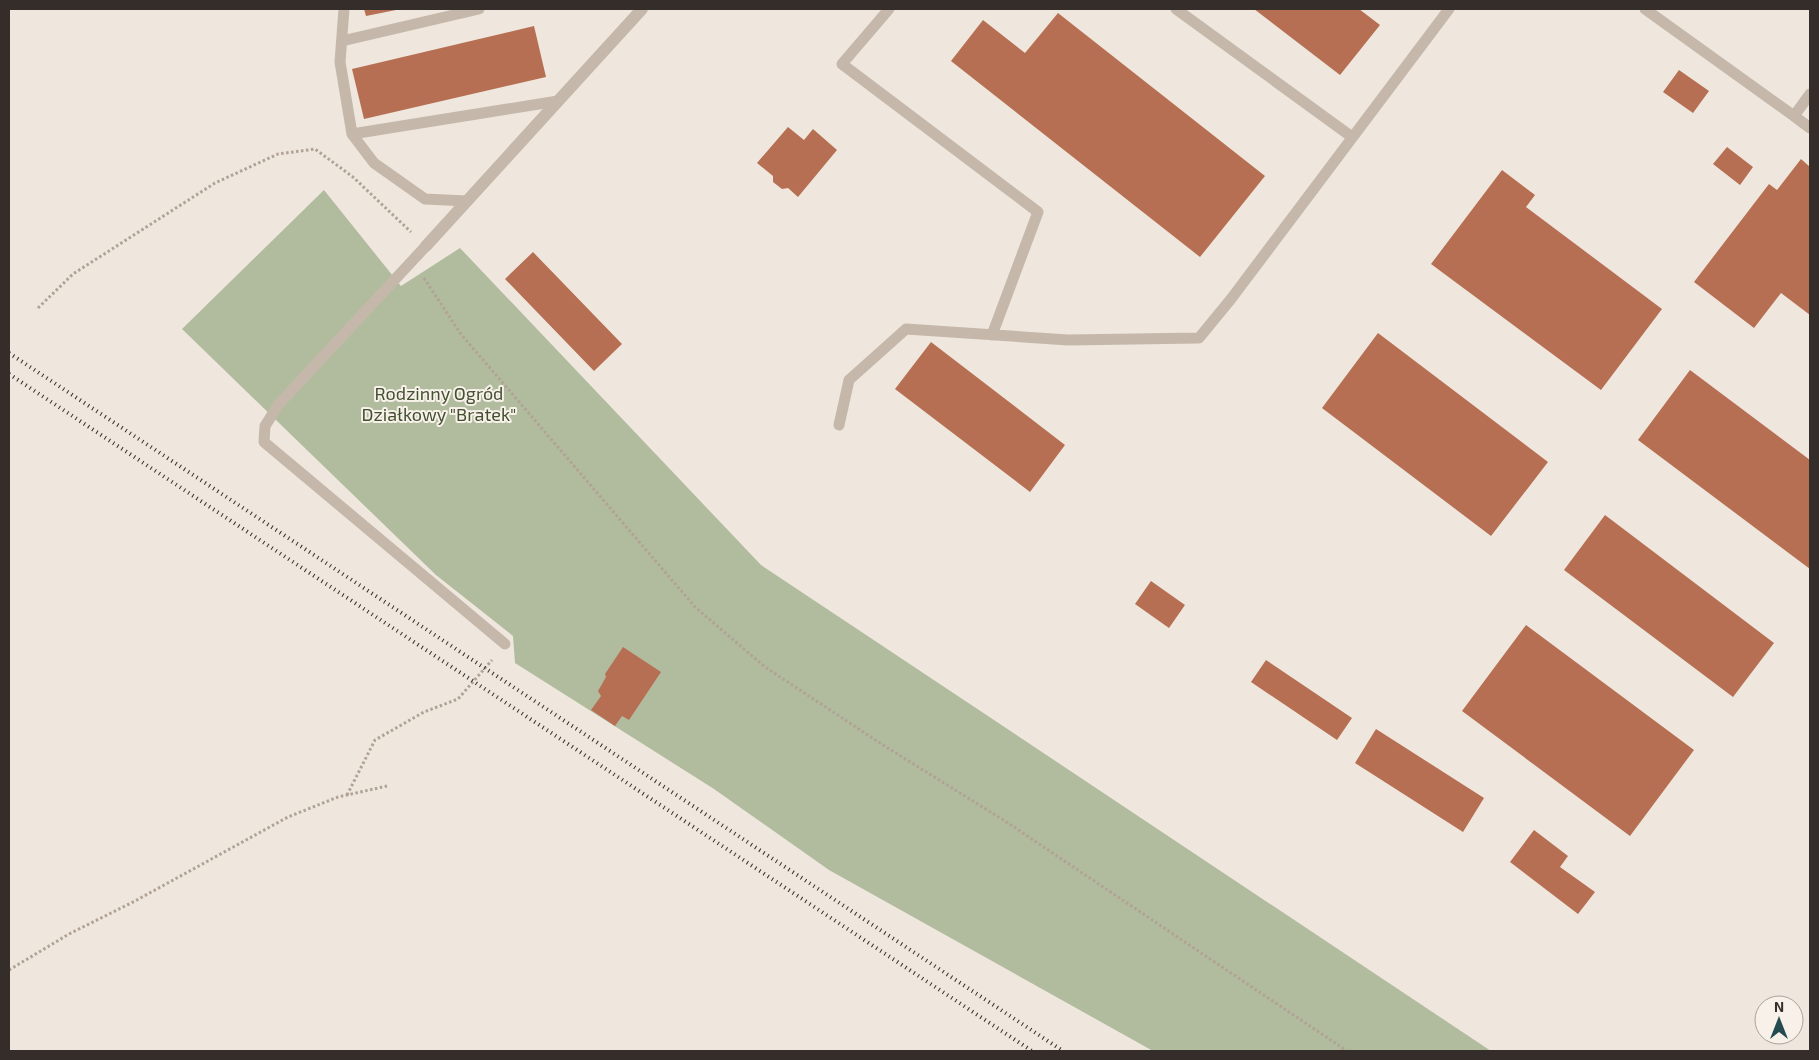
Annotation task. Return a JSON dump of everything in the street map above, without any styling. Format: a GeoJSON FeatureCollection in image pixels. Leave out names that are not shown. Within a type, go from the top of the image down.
{"type":"FeatureCollection","features":[{"type":"Feature","properties":{"kind":"street"},"geometry":{"type":"LineString","coordinates":[[426,246],[642,9]]}},
{"type":"Feature","properties":{"kind":"lane"},"geometry":{"type":"LineString","coordinates":[[344,9],[340,62],[352,134],[374,163],[425,200],[467,201]]}},
{"type":"Feature","properties":{"kind":"lane"},"geometry":{"type":"LineString","coordinates":[[342,41],[479,9]]}},
{"type":"Feature","properties":{"kind":"lane"},"geometry":{"type":"LineString","coordinates":[[889,9],[842,64],[1038,212],[992,335]]}},
{"type":"Feature","properties":{"kind":"lane"},"geometry":{"type":"LineString","coordinates":[[1176,9],[1352,137]]}},
{"type":"Feature","properties":{"kind":"lane"},"geometry":{"type":"LineString","coordinates":[[839,424],[849,380],[906,329],[1068,340],[1199,338],[1449,9]]}},
{"type":"Feature","properties":{"kind":"lane"},"geometry":{"type":"LineString","coordinates":[[1645,9],[1810,128]]}},
{"type":"Feature","properties":{"kind":"lane"},"geometry":{"type":"LineString","coordinates":[[1794,116],[1810,94]]}},
{"type":"Feature","properties":{"kind":"lane"},"geometry":{"type":"LineString","coordinates":[[352,134],[558,100]]}},
{"type":"Feature","properties":{"kind":"lane"},"geometry":{"type":"LineString","coordinates":[[426,246],[279,404],[265,426],[264,442],[505,644]]}},
{"type":"Feature","properties":{"kind":"path"},"geometry":{"type":"LineString","coordinates":[[38,308],[73,274],[130,236],[215,183],[278,154],[314,149],[353,178],[426,246]]}},
{"type":"Feature","properties":{"kind":"path"},"geometry":{"type":"LineString","coordinates":[[413,261],[460,333],[582,478],[695,607],[765,667],[883,745],[1005,821],[1347,1051]]}},
{"type":"Feature","properties":{"kind":"path"},"geometry":{"type":"LineString","coordinates":[[346,795],[375,740],[424,712],[458,699],[505,644]]}},
{"type":"Feature","properties":{"kind":"path"},"geometry":{"type":"LineString","coordinates":[[9,970],[69,934],[135,901],[288,817],[346,795],[387,786]]}},
{"type":"Feature","properties":{"kind":"green space","name":"Rodzinny Ogród Działkowy \"Bratek\""},"geometry":{"type":"Polygon","coordinates":[[[324,190],[401,286],[460,248],[761,565],[1491,1051],[1153,1051],[829,870],[714,789],[515,663],[513,636],[436,575],[182,329],[324,190]]]}},
{"type":"Feature","properties":{"kind":"building"},"geometry":{"type":"Polygon","coordinates":[[[364,9],[396,9],[396,10],[366,16],[364,9]]]}},
{"type":"Feature","properties":{"kind":"building"},"geometry":{"type":"Polygon","coordinates":[[[1254,9],[1359,9],[1380,25],[1340,75],[1254,9]]]}},
{"type":"Feature","properties":{"kind":"building"},"geometry":{"type":"Polygon","coordinates":[[[1058,13],[1265,176],[1200,257],[951,61],[983,20],[1025,53],[1058,13]]]}},
{"type":"Feature","properties":{"kind":"building"},"geometry":{"type":"Polygon","coordinates":[[[534,26],[546,77],[364,119],[352,69],[534,26]]]}},
{"type":"Feature","properties":{"kind":"building"},"geometry":{"type":"Polygon","coordinates":[[[1679,70],[1709,91],[1693,113],[1663,92],[1679,70]]]}},
{"type":"Feature","properties":{"kind":"building"},"geometry":{"type":"Polygon","coordinates":[[[788,127],[804,140],[813,129],[837,150],[798,197],[788,188],[782,189],[773,182],[773,176],[757,163],[788,127]]]}},
{"type":"Feature","properties":{"kind":"building"},"geometry":{"type":"Polygon","coordinates":[[[1727,147],[1753,167],[1740,185],[1713,164],[1727,147]]]}},
{"type":"Feature","properties":{"kind":"building"},"geometry":{"type":"Polygon","coordinates":[[[1801,159],[1810,167],[1810,315],[1781,293],[1754,328],[1694,282],[1769,184],[1777,190],[1801,159]]]}},
{"type":"Feature","properties":{"kind":"building"},"geometry":{"type":"Polygon","coordinates":[[[1502,170],[1535,195],[1526,207],[1662,309],[1601,390],[1431,264],[1502,170]]]}},
{"type":"Feature","properties":{"kind":"building"},"geometry":{"type":"Polygon","coordinates":[[[533,252],[622,344],[594,371],[505,279],[533,252]]]}},
{"type":"Feature","properties":{"kind":"building"},"geometry":{"type":"Polygon","coordinates":[[[1378,333],[1548,462],[1491,536],[1322,408],[1378,333]]]}},
{"type":"Feature","properties":{"kind":"building"},"geometry":{"type":"Polygon","coordinates":[[[931,342],[1065,445],[1030,492],[895,389],[931,342]]]}},
{"type":"Feature","properties":{"kind":"building"},"geometry":{"type":"Polygon","coordinates":[[[1690,370],[1810,460],[1810,569],[1638,440],[1690,370]]]}},
{"type":"Feature","properties":{"kind":"building"},"geometry":{"type":"Polygon","coordinates":[[[1605,515],[1774,643],[1733,697],[1564,570],[1605,515]]]}},
{"type":"Feature","properties":{"kind":"building"},"geometry":{"type":"Polygon","coordinates":[[[1151,581],[1185,605],[1169,628],[1135,604],[1151,581]]]}},
{"type":"Feature","properties":{"kind":"building"},"geometry":{"type":"Polygon","coordinates":[[[1526,625],[1694,750],[1630,836],[1462,711],[1526,625]]]}},
{"type":"Feature","properties":{"kind":"building"},"geometry":{"type":"Polygon","coordinates":[[[623,647],[661,672],[629,720],[622,716],[615,726],[591,710],[601,696],[598,691],[606,677],[605,674],[623,647]]]}},
{"type":"Feature","properties":{"kind":"building"},"geometry":{"type":"Polygon","coordinates":[[[1266,660],[1352,718],[1337,740],[1251,682],[1266,660]]]}},
{"type":"Feature","properties":{"kind":"building"},"geometry":{"type":"Polygon","coordinates":[[[1376,729],[1484,798],[1463,832],[1355,763],[1376,729]]]}},
{"type":"Feature","properties":{"kind":"building"},"geometry":{"type":"Polygon","coordinates":[[[1534,830],[1568,856],[1560,867],[1595,892],[1578,914],[1510,862],[1534,830]]]}},
{"type":"Feature","properties":{"kind":"railway"},"geometry":{"type":"LineString","coordinates":[[9,353],[1063,1051]]}},
{"type":"Feature","properties":{"kind":"railway"},"geometry":{"type":"LineString","coordinates":[[9,374],[1032,1051]]}}]}
